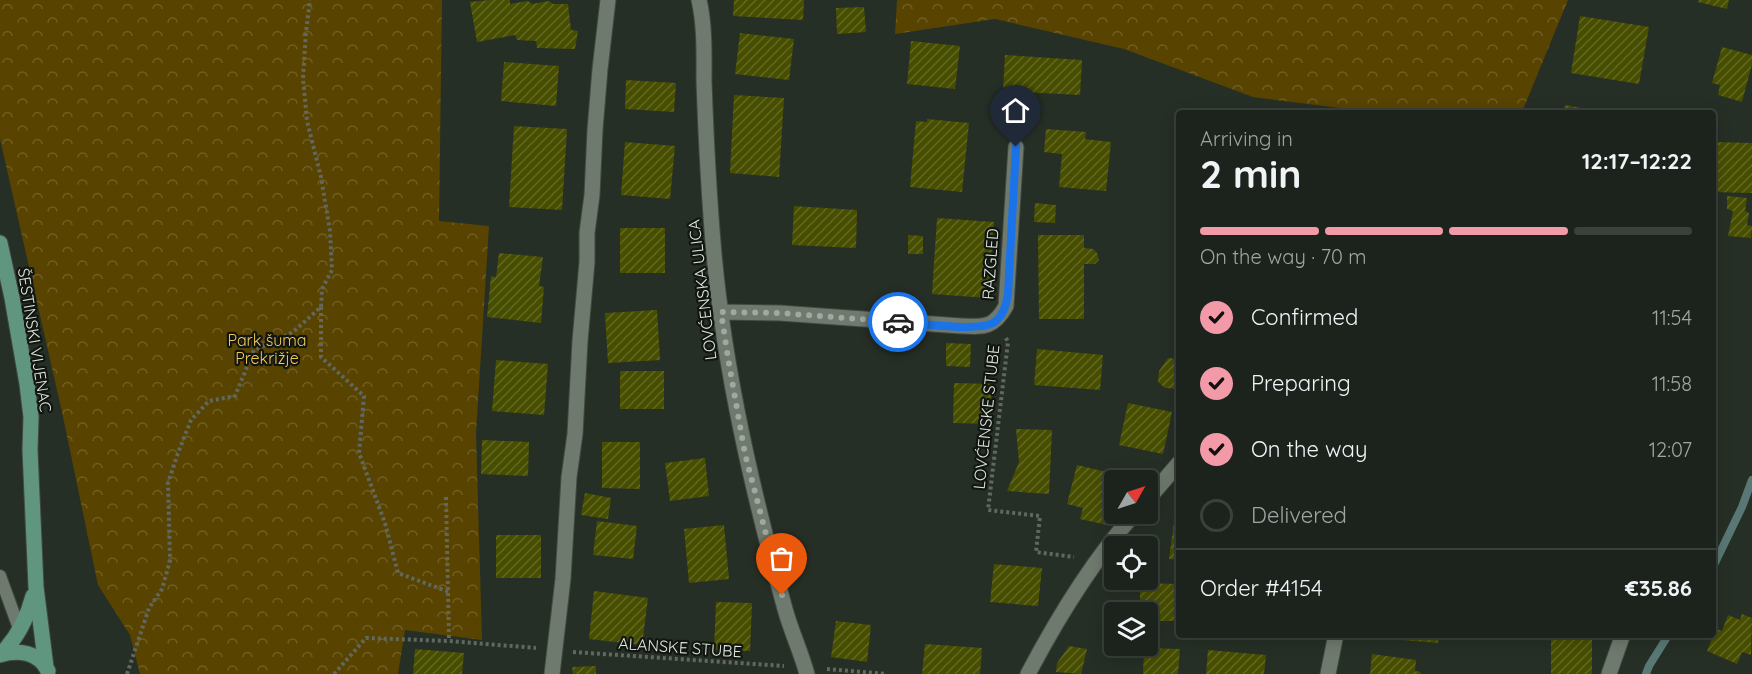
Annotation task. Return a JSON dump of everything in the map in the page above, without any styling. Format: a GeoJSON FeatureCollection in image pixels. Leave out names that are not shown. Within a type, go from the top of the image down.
{"type":"FeatureCollection","features":[{"type":"Feature","properties":{"kind":"main road","name":"ŠESTINSKI VIJENAC"},"geometry":{"type":"LineString","coordinates":[[0,243],[12,298],[31,417],[30,450],[36,587],[48,670]]}},
{"type":"Feature","properties":{"kind":"main road","name":"ŠESTINSKI VIJENAC"},"geometry":{"type":"LineString","coordinates":[[0,654],[12,643],[20,631],[36,587]]}},
{"type":"Feature","properties":{"kind":"main road"},"geometry":{"type":"LineString","coordinates":[[0,654],[13,651],[26,653],[37,658],[48,670]]}},
{"type":"Feature","properties":{"kind":"street"},"geometry":{"type":"LineString","coordinates":[[552,674],[563,579],[595,130],[608,0]]}},
{"type":"Feature","properties":{"kind":"street","name":"LOVĆENSKA ULICA"},"geometry":{"type":"LineString","coordinates":[[699,0],[704,40],[711,211],[721,312],[745,454],[800,670]]}},
{"type":"Feature","properties":{"kind":"street","name":"RAZGLED"},"geometry":{"type":"LineString","coordinates":[[721,312],[780,313],[982,327],[995,322],[1006,306],[1008,294],[1016,147]]}},
{"type":"Feature","properties":{"kind":"street"},"geometry":{"type":"LineString","coordinates":[[1158,487],[1176,466]]}},
{"type":"Feature","properties":{"kind":"street"},"geometry":{"type":"LineString","coordinates":[[1028,674],[1082,581],[1127,524]]}},
{"type":"Feature","properties":{"kind":"street"},"geometry":{"type":"LineString","coordinates":[[1328,674],[1335,638]]}},
{"type":"Feature","properties":{"kind":"street"},"geometry":{"type":"LineString","coordinates":[[1609,674],[1622,638]]}},
{"type":"Feature","properties":{"kind":"lane"},"geometry":{"type":"LineString","coordinates":[[0,576],[20,631]]}},
{"type":"Feature","properties":{"kind":"path"},"geometry":{"type":"LineString","coordinates":[[310,0],[303,78],[308,121],[321,177],[331,241],[332,270],[322,289],[321,357],[364,396],[359,453],[385,523],[398,573],[449,592]]}},
{"type":"Feature","properties":{"kind":"path"},"geometry":{"type":"LineString","coordinates":[[127,674],[149,608],[162,590],[170,561],[168,483],[191,420],[209,401],[235,396],[254,350],[293,332],[321,308]]}},
{"type":"Feature","properties":{"kind":"path","name":"LOVĆENSKE STUBE"},"geometry":{"type":"LineString","coordinates":[[995,322],[1008,342],[988,510],[1040,516],[1036,552],[1098,561]]}},
{"type":"Feature","properties":{"kind":"path"},"geometry":{"type":"LineString","coordinates":[[446,497],[449,641]]}},
{"type":"Feature","properties":{"kind":"path"},"geometry":{"type":"LineString","coordinates":[[334,674],[366,638],[449,641],[545,649]]}},
{"type":"Feature","properties":{"kind":"path","name":"ALANSKE STUBE"},"geometry":{"type":"LineString","coordinates":[[565,651],[800,670]]}},
{"type":"Feature","properties":{"kind":"path"},"geometry":{"type":"LineString","coordinates":[[827,669],[886,674]]}},
{"type":"Feature","properties":{"kind":"green space","name":"Park šuma Prekrižje"},"geometry":{"type":"Polygon","coordinates":[[[0,0],[442,0],[439,221],[489,226],[476,433],[482,640],[405,630],[398,674],[140,674],[130,635],[98,585],[62,412],[0,139],[0,0]]]}},
{"type":"Feature","properties":{"kind":"green space"},"geometry":{"type":"Polygon","coordinates":[[[897,0],[1568,0],[1523,110],[1356,110],[1253,97],[1124,49],[995,19],[895,34],[897,0]]]}},
{"type":"Feature","properties":{"kind":"building"},"geometry":{"type":"Polygon","coordinates":[[[510,0],[510,4],[549,1],[553,4],[568,4],[571,30],[578,31],[575,49],[537,48],[536,41],[517,40],[515,35],[477,42],[470,2],[510,0]]]}},
{"type":"Feature","properties":{"kind":"building"},"geometry":{"type":"Polygon","coordinates":[[[734,0],[804,0],[803,20],[733,16],[734,0]]]}},
{"type":"Feature","properties":{"kind":"building"},"geometry":{"type":"Polygon","coordinates":[[[1699,0],[1729,0],[1727,9],[1698,2],[1699,0]]]}},
{"type":"Feature","properties":{"kind":"building"},"geometry":{"type":"Polygon","coordinates":[[[864,7],[866,32],[837,34],[836,8],[864,7]]]}},
{"type":"Feature","properties":{"kind":"building"},"geometry":{"type":"Polygon","coordinates":[[[1580,16],[1649,27],[1639,84],[1571,73],[1580,16]]]}},
{"type":"Feature","properties":{"kind":"building"},"geometry":{"type":"Polygon","coordinates":[[[740,33],[794,39],[789,80],[735,74],[740,33]]]}},
{"type":"Feature","properties":{"kind":"building"},"geometry":{"type":"Polygon","coordinates":[[[911,41],[960,46],[955,89],[907,84],[911,41]]]}},
{"type":"Feature","properties":{"kind":"building"},"geometry":{"type":"Polygon","coordinates":[[[1722,47],[1752,55],[1752,64],[1742,102],[1718,95],[1720,85],[1712,83],[1722,47]]]}},
{"type":"Feature","properties":{"kind":"building"},"geometry":{"type":"Polygon","coordinates":[[[1005,55],[1082,60],[1080,95],[1003,91],[1005,55]]]}},
{"type":"Feature","properties":{"kind":"building"},"geometry":{"type":"Polygon","coordinates":[[[504,62],[559,66],[556,106],[501,101],[504,62]]]}},
{"type":"Feature","properties":{"kind":"building"},"geometry":{"type":"Polygon","coordinates":[[[626,80],[676,83],[674,112],[625,109],[626,80]]]}},
{"type":"Feature","properties":{"kind":"building"},"geometry":{"type":"Polygon","coordinates":[[[734,95],[784,98],[779,177],[730,173],[734,95]]]}},
{"type":"Feature","properties":{"kind":"building"},"geometry":{"type":"Polygon","coordinates":[[[1565,105],[1593,110],[1564,110],[1565,105]]]}},
{"type":"Feature","properties":{"kind":"building"},"geometry":{"type":"Polygon","coordinates":[[[927,119],[969,123],[962,192],[910,187],[916,121],[927,122],[927,119]]]}},
{"type":"Feature","properties":{"kind":"building"},"geometry":{"type":"Polygon","coordinates":[[[514,126],[567,129],[562,210],[509,207],[514,126]]]}},
{"type":"Feature","properties":{"kind":"building"},"geometry":{"type":"Polygon","coordinates":[[[1046,129],[1086,132],[1085,139],[1111,142],[1106,191],[1059,187],[1062,154],[1044,152],[1046,129]]]}},
{"type":"Feature","properties":{"kind":"building"},"geometry":{"type":"Polygon","coordinates":[[[625,142],[675,146],[670,199],[621,195],[625,142]]]}},
{"type":"Feature","properties":{"kind":"building"},"geometry":{"type":"Polygon","coordinates":[[[1716,142],[1752,143],[1752,193],[1716,192],[1716,142]]]}},
{"type":"Feature","properties":{"kind":"building"},"geometry":{"type":"Polygon","coordinates":[[[1727,196],[1747,198],[1745,211],[1749,213],[1747,225],[1752,226],[1751,238],[1728,236],[1733,211],[1727,209],[1727,196]]]}},
{"type":"Feature","properties":{"kind":"building"},"geometry":{"type":"Polygon","coordinates":[[[1035,203],[1056,205],[1055,223],[1034,222],[1035,203]]]}},
{"type":"Feature","properties":{"kind":"building"},"geometry":{"type":"Polygon","coordinates":[[[794,206],[857,210],[856,248],[792,245],[794,206]]]}},
{"type":"Feature","properties":{"kind":"building"},"geometry":{"type":"Polygon","coordinates":[[[937,218],[994,222],[988,298],[932,294],[937,218]]]}},
{"type":"Feature","properties":{"kind":"building"},"geometry":{"type":"Polygon","coordinates":[[[620,228],[665,228],[665,273],[620,273],[620,228]]]}},
{"type":"Feature","properties":{"kind":"building"},"geometry":{"type":"Polygon","coordinates":[[[908,235],[923,236],[923,254],[908,254],[908,235]]]}},
{"type":"Feature","properties":{"kind":"building"},"geometry":{"type":"Polygon","coordinates":[[[1038,235],[1084,235],[1084,248],[1093,249],[1097,253],[1099,260],[1095,264],[1084,264],[1084,319],[1039,319],[1038,235]]]}},
{"type":"Feature","properties":{"kind":"building"},"geometry":{"type":"Polygon","coordinates":[[[499,253],[543,257],[539,286],[544,287],[541,323],[487,317],[491,276],[496,277],[499,253]]]}},
{"type":"Feature","properties":{"kind":"building"},"geometry":{"type":"Polygon","coordinates":[[[657,310],[660,360],[608,363],[605,313],[657,310]]]}},
{"type":"Feature","properties":{"kind":"building"},"geometry":{"type":"Polygon","coordinates":[[[946,343],[971,344],[970,367],[946,366],[946,343]]]}},
{"type":"Feature","properties":{"kind":"building"},"geometry":{"type":"Polygon","coordinates":[[[1037,349],[1103,355],[1100,390],[1034,385],[1037,349]]]}},
{"type":"Feature","properties":{"kind":"building"},"geometry":{"type":"Polygon","coordinates":[[[1168,358],[1176,359],[1176,389],[1165,388],[1158,382],[1159,371],[1168,358]]]}},
{"type":"Feature","properties":{"kind":"building"},"geometry":{"type":"Polygon","coordinates":[[[496,360],[548,364],[544,415],[492,411],[496,360]]]}},
{"type":"Feature","properties":{"kind":"building"},"geometry":{"type":"Polygon","coordinates":[[[620,371],[664,371],[664,409],[620,409],[620,371]]]}},
{"type":"Feature","properties":{"kind":"building"},"geometry":{"type":"Polygon","coordinates":[[[954,383],[992,384],[991,424],[953,423],[954,383]]]}},
{"type":"Feature","properties":{"kind":"building"},"geometry":{"type":"Polygon","coordinates":[[[1128,403],[1172,412],[1163,454],[1119,445],[1128,403]]]}},
{"type":"Feature","properties":{"kind":"building"},"geometry":{"type":"Polygon","coordinates":[[[1016,429],[1052,430],[1049,494],[1007,491],[1019,462],[1016,429]]]}},
{"type":"Feature","properties":{"kind":"building"},"geometry":{"type":"Polygon","coordinates":[[[482,440],[529,442],[528,476],[481,474],[482,440]]]}},
{"type":"Feature","properties":{"kind":"building"},"geometry":{"type":"Polygon","coordinates":[[[602,442],[640,442],[640,489],[602,488],[602,442]]]}},
{"type":"Feature","properties":{"kind":"building"},"geometry":{"type":"Polygon","coordinates":[[[705,458],[709,496],[670,501],[665,463],[705,458]]]}},
{"type":"Feature","properties":{"kind":"building"},"geometry":{"type":"Polygon","coordinates":[[[1077,465],[1104,471],[1104,524],[1107,525],[1080,519],[1083,508],[1067,504],[1077,465]]]}},
{"type":"Feature","properties":{"kind":"building"},"geometry":{"type":"Polygon","coordinates":[[[585,493],[611,498],[608,519],[581,515],[585,493]]]}},
{"type":"Feature","properties":{"kind":"building"},"geometry":{"type":"Polygon","coordinates":[[[1175,515],[1176,560],[1169,559],[1175,515]]]}},
{"type":"Feature","properties":{"kind":"building"},"geometry":{"type":"Polygon","coordinates":[[[597,521],[637,526],[633,559],[593,555],[597,521]]]}},
{"type":"Feature","properties":{"kind":"building"},"geometry":{"type":"Polygon","coordinates":[[[724,525],[729,579],[689,583],[684,529],[724,525]]]}},
{"type":"Feature","properties":{"kind":"building"},"geometry":{"type":"Polygon","coordinates":[[[496,535],[541,535],[541,578],[496,578],[496,535]]]}},
{"type":"Feature","properties":{"kind":"building"},"geometry":{"type":"Polygon","coordinates":[[[994,564],[1042,568],[1038,606],[990,602],[994,564]]]}},
{"type":"Feature","properties":{"kind":"building"},"geometry":{"type":"Polygon","coordinates":[[[1158,583],[1176,584],[1176,621],[1158,621],[1158,602],[1140,602],[1140,590],[1158,590],[1158,583]]]}},
{"type":"Feature","properties":{"kind":"building"},"geometry":{"type":"Polygon","coordinates":[[[594,591],[648,598],[642,645],[589,639],[594,591]]]}},
{"type":"Feature","properties":{"kind":"building"},"geometry":{"type":"Polygon","coordinates":[[[716,602],[752,603],[750,651],[714,650],[716,602]]]}},
{"type":"Feature","properties":{"kind":"building"},"geometry":{"type":"Polygon","coordinates":[[[1742,614],[1752,618],[1751,655],[1742,652],[1737,664],[1707,651],[1712,638],[1716,638],[1716,629],[1722,631],[1728,615],[1740,620],[1742,614]]]}},
{"type":"Feature","properties":{"kind":"building"},"geometry":{"type":"Polygon","coordinates":[[[836,621],[871,625],[867,662],[831,657],[836,621]]]}},
{"type":"Feature","properties":{"kind":"building"},"geometry":{"type":"Polygon","coordinates":[[[1378,638],[1439,638],[1438,643],[1378,638]]]}},
{"type":"Feature","properties":{"kind":"building"},"geometry":{"type":"Polygon","coordinates":[[[1551,638],[1592,638],[1592,674],[1551,674],[1551,638]]]}},
{"type":"Feature","properties":{"kind":"building"},"geometry":{"type":"Polygon","coordinates":[[[925,644],[982,648],[980,674],[922,674],[925,644]]]}},
{"type":"Feature","properties":{"kind":"building"},"geometry":{"type":"Polygon","coordinates":[[[1069,646],[1087,649],[1081,674],[1056,672],[1057,663],[1069,646]]]}},
{"type":"Feature","properties":{"kind":"building"},"geometry":{"type":"Polygon","coordinates":[[[1158,648],[1180,649],[1178,674],[1143,674],[1144,656],[1158,656],[1158,648]]]}},
{"type":"Feature","properties":{"kind":"building"},"geometry":{"type":"Polygon","coordinates":[[[415,649],[464,653],[462,674],[413,674],[415,649]]]}},
{"type":"Feature","properties":{"kind":"building"},"geometry":{"type":"Polygon","coordinates":[[[1208,650],[1266,655],[1264,674],[1206,674],[1208,650]]]}},
{"type":"Feature","properties":{"kind":"building"},"geometry":{"type":"Polygon","coordinates":[[[1372,654],[1416,660],[1415,671],[1421,672],[1420,674],[1370,674],[1372,654]]]}},
{"type":"Feature","properties":{"kind":"building"},"geometry":{"type":"Polygon","coordinates":[[[596,666],[596,674],[573,674],[572,667],[596,666]]]}},
{"type":"Feature","properties":{"kind":"waterway"},"geometry":{"type":"LineString","coordinates":[[1716,561],[1742,507],[1752,480]]}},
{"type":"Feature","properties":{"kind":"waterway"},"geometry":{"type":"LineString","coordinates":[[1646,674],[1666,638]]}},
{"type":"Feature","properties":{"kind":"way so far"},"geometry":{"type":"LineString","coordinates":[[782,595],[745,454],[721,312],[780,313],[898,322]]}},
{"type":"Feature","properties":{"kind":"route"},"geometry":{"type":"LineString","coordinates":[[898,322],[982,327],[995,322],[1002,313],[1008,294],[1016,147]]}}]}
